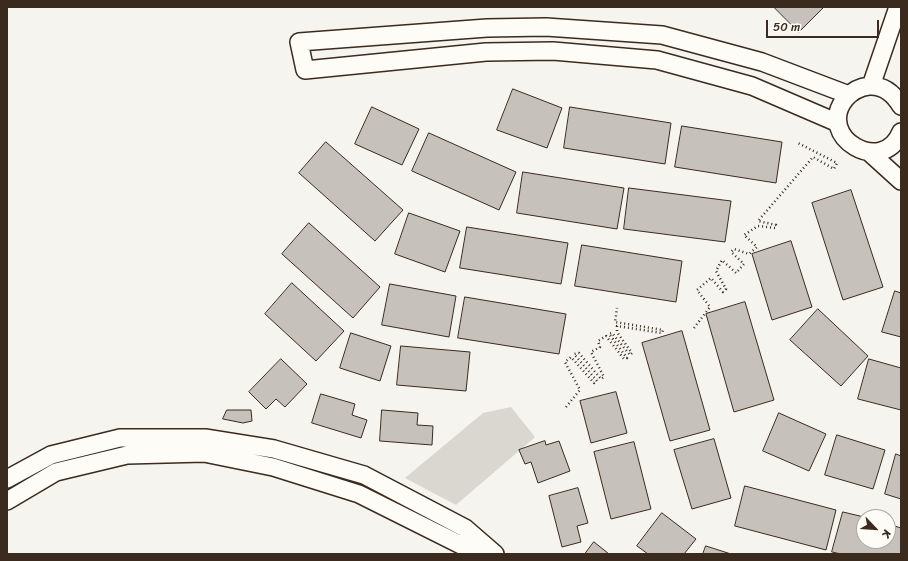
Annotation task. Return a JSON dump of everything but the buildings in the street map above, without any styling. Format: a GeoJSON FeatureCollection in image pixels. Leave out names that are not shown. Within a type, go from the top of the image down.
{"type":"FeatureCollection","features":[{"type":"Feature","properties":{"kind":"street"},"geometry":{"type":"LineString","coordinates":[[871,86],[898,7]]}},
{"type":"Feature","properties":{"kind":"street"},"geometry":{"type":"LineString","coordinates":[[838,123],[752,86],[657,60],[553,51],[486,52],[305,70],[299,42],[487,28],[546,27],[662,35],[762,62],[849,95]]}},
{"type":"Feature","properties":{"kind":"street"},"geometry":{"type":"LineString","coordinates":[[900,97],[880,88],[871,86],[863,87],[849,95],[842,103],[838,113],[838,123],[842,134],[848,143],[858,149],[869,152],[887,148],[895,142],[901,132]]}},
{"type":"Feature","properties":{"kind":"street"},"geometry":{"type":"LineString","coordinates":[[869,152],[901,181]]}},
{"type":"Feature","properties":{"kind":"street"},"geometry":{"type":"LineString","coordinates":[[7,479],[51,455],[120,438],[205,438],[267,448],[364,475],[465,528],[495,554]]}},
{"type":"Feature","properties":{"kind":"street"},"geometry":{"type":"LineString","coordinates":[[7,501],[56,472],[84,465],[126,455],[204,453],[273,467],[359,494],[479,554]]}},
{"type":"Feature","properties":{"kind":"path"},"geometry":{"type":"LineString","coordinates":[[694,328],[710,307],[697,290],[711,278],[724,292],[726,289],[716,271],[722,260],[736,273],[744,264],[731,252],[734,249],[748,254],[757,247],[744,235],[758,226],[775,228],[776,225],[758,221],[813,157],[834,169],[837,163],[798,143]]}},
{"type":"Feature","properties":{"kind":"path"},"geometry":{"type":"LineString","coordinates":[[566,407],[580,390],[565,362],[570,357],[594,383],[597,381],[574,354],[579,353],[601,379],[604,377],[591,352],[600,347],[598,341],[606,336],[624,360],[627,358],[609,334],[612,333],[630,355],[632,353],[617,332],[617,326],[662,333],[663,330],[615,322],[617,308]]}},
{"type":"Feature","properties":{"kind":"shaded area"},"geometry":{"type":"Polygon","coordinates":[[[511,407],[535,437],[456,505],[405,478],[483,413],[511,407]]]}}]}
